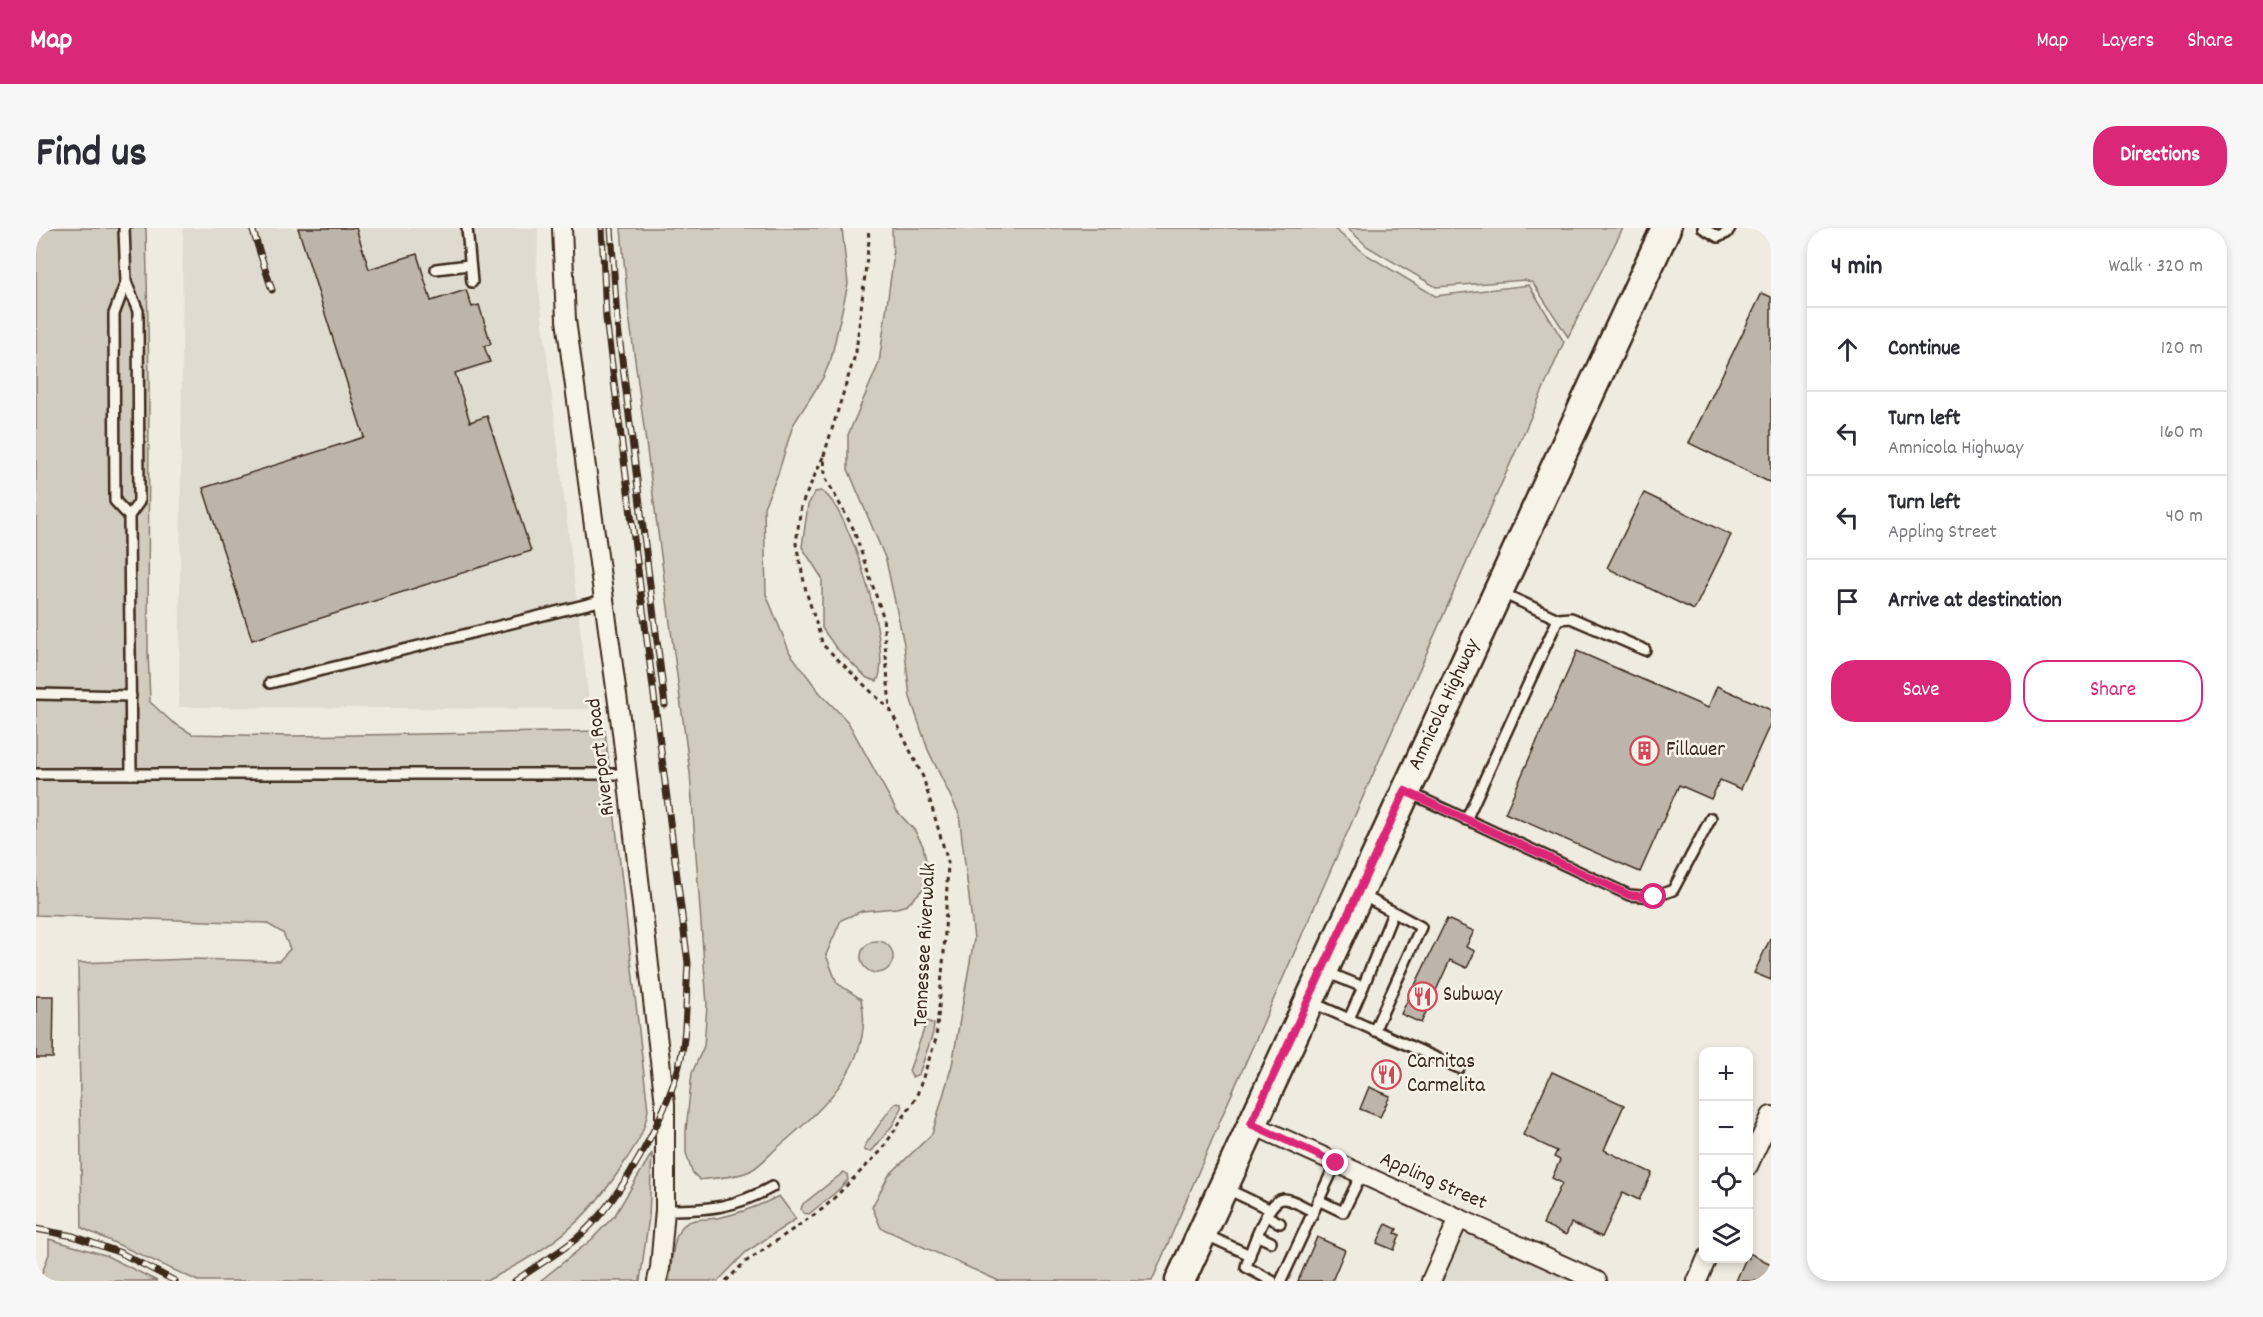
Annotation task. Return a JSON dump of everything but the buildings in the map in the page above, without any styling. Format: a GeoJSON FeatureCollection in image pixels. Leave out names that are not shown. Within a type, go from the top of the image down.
{"type":"FeatureCollection","features":[{"type":"Feature","properties":{"kind":"main road","name":"Amnicola Highway"},"geometry":{"type":"LineString","coordinates":[[1180,1281],[1666,228]]}},
{"type":"Feature","properties":{"kind":"street","name":"Riverport Road"},"geometry":{"type":"LineString","coordinates":[[562,228],[566,321],[627,774],[665,1104],[665,1210],[657,1281]]}},
{"type":"Feature","properties":{"kind":"street"},"geometry":{"type":"LineString","coordinates":[[1753,1157],[1771,1116]]}},
{"type":"Feature","properties":{"kind":"street","name":"Appling Street"},"geometry":{"type":"LineString","coordinates":[[1251,1124],[1597,1281]]}},
{"type":"Feature","properties":{"kind":"street"},"geometry":{"type":"LineString","coordinates":[[1431,1281],[1459,1218]]}},
{"type":"Feature","properties":{"kind":"street"},"geometry":{"type":"LineString","coordinates":[[1697,1281],[1705,1263]]}},
{"type":"Feature","properties":{"kind":"lane"},"geometry":{"type":"LineString","coordinates":[[124,228],[126,282],[138,311],[139,502],[129,516],[131,774]]}},
{"type":"Feature","properties":{"kind":"lane"},"geometry":{"type":"LineString","coordinates":[[467,228],[472,282]]}},
{"type":"Feature","properties":{"kind":"lane"},"geometry":{"type":"LineString","coordinates":[[1703,228],[1718,237],[1727,233],[1730,228]]}},
{"type":"Feature","properties":{"kind":"lane"},"geometry":{"type":"LineString","coordinates":[[436,269],[469,266]]}},
{"type":"Feature","properties":{"kind":"lane"},"geometry":{"type":"LineString","coordinates":[[126,282],[114,314],[115,501],[129,516]]}},
{"type":"Feature","properties":{"kind":"lane"},"geometry":{"type":"LineString","coordinates":[[1498,591],[1558,619],[1571,618],[1645,650]]}},
{"type":"Feature","properties":{"kind":"lane"},"geometry":{"type":"LineString","coordinates":[[270,683],[604,600]]}},
{"type":"Feature","properties":{"kind":"lane"},"geometry":{"type":"LineString","coordinates":[[1466,820],[1558,619]]}},
{"type":"Feature","properties":{"kind":"lane"},"geometry":{"type":"LineString","coordinates":[[36,694],[131,696]]}},
{"type":"Feature","properties":{"kind":"lane"},"geometry":{"type":"LineString","coordinates":[[36,774],[627,774]]}},
{"type":"Feature","properties":{"kind":"lane"},"geometry":{"type":"LineString","coordinates":[[1405,791],[1629,895],[1654,897],[1673,890],[1711,818]]}},
{"type":"Feature","properties":{"kind":"lane"},"geometry":{"type":"LineString","coordinates":[[1358,893],[1421,927],[1374,1031]]}},
{"type":"Feature","properties":{"kind":"lane"},"geometry":{"type":"LineString","coordinates":[[1349,1019],[1393,913]]}},
{"type":"Feature","properties":{"kind":"lane"},"geometry":{"type":"LineString","coordinates":[[1324,971],[1363,987]]}},
{"type":"Feature","properties":{"kind":"lane"},"geometry":{"type":"LineString","coordinates":[[1308,1001],[1459,1068]]}},
{"type":"Feature","properties":{"kind":"lane"},"geometry":{"type":"LineString","coordinates":[[1281,1281],[1294,1253],[1299,1232],[1313,1211],[1336,1163]]}},
{"type":"Feature","properties":{"kind":"lane"},"geometry":{"type":"LineString","coordinates":[[1318,1200],[1343,1212],[1361,1175]]}},
{"type":"Feature","properties":{"kind":"lane"},"geometry":{"type":"LineString","coordinates":[[665,1210],[702,1210],[725,1206],[749,1200],[772,1187]]}},
{"type":"Feature","properties":{"kind":"lane"},"geometry":{"type":"LineString","coordinates":[[1223,1187],[1267,1212],[1280,1223]]}},
{"type":"Feature","properties":{"kind":"lane"},"geometry":{"type":"LineString","coordinates":[[1272,1281],[1246,1267],[1267,1212],[1279,1199],[1285,1198],[1313,1211]]}},
{"type":"Feature","properties":{"kind":"lane"},"geometry":{"type":"LineString","coordinates":[[1202,1233],[1250,1255]]}},
{"type":"Feature","properties":{"kind":"lane"},"geometry":{"type":"LineString","coordinates":[[1257,1236],[1271,1242]]}},
{"type":"Feature","properties":{"kind":"lane"},"geometry":{"type":"LineString","coordinates":[[1284,1249],[1294,1253]]}},
{"type":"Feature","properties":{"kind":"path","name":"Tennessee Riverwalk"},"geometry":{"type":"LineString","coordinates":[[726,1281],[744,1263],[824,1208],[881,1151],[916,1098],[936,1039],[944,953],[948,862],[922,777],[890,709],[883,616],[853,528],[825,477],[824,455],[856,352],[869,240],[868,228]]}},
{"type":"Feature","properties":{"kind":"path"},"geometry":{"type":"LineString","coordinates":[[824,455],[801,506],[796,544],[806,591],[823,645],[890,709]]}},
{"type":"Feature","properties":{"kind":"shaded area"},"geometry":{"type":"Polygon","coordinates":[[[36,228],[146,228],[150,702],[172,722],[192,734],[291,736],[605,731],[648,1110],[639,1138],[596,1202],[547,1246],[486,1281],[198,1281],[82,1228],[78,963],[190,959],[279,961],[290,949],[283,933],[266,923],[36,915],[36,228]]]}},
{"type":"Feature","properties":{"kind":"shaded area"},"geometry":{"type":"Polygon","coordinates":[[[183,228],[538,228],[537,274],[590,709],[179,707],[183,228]]]}},
{"type":"Feature","properties":{"kind":"shaded area"},"geometry":{"type":"Polygon","coordinates":[[[621,228],[842,228],[848,284],[831,359],[823,378],[793,425],[778,474],[764,507],[766,594],[790,653],[820,693],[848,722],[897,811],[915,831],[923,846],[928,871],[923,889],[907,905],[862,911],[841,920],[826,955],[837,983],[861,999],[864,1022],[853,1064],[841,1083],[811,1118],[754,1169],[739,1175],[700,1180],[692,1172],[686,1153],[692,1073],[704,1046],[707,1005],[690,773],[629,315],[621,228]]]}},
{"type":"Feature","properties":{"kind":"shaded area"},"geometry":{"type":"Polygon","coordinates":[[[892,228],[1333,228],[1367,255],[1435,296],[1529,285],[1564,342],[1226,1107],[1152,1281],[999,1281],[881,1228],[872,1207],[889,1175],[932,1134],[952,1065],[974,939],[959,814],[928,750],[910,697],[904,644],[886,560],[848,469],[848,435],[879,363],[893,261],[892,228]]]}},
{"type":"Feature","properties":{"kind":"shaded area"},"geometry":{"type":"Polygon","coordinates":[[[1347,228],[1623,228],[1568,337],[1533,283],[1525,280],[1436,287],[1368,247],[1347,228]]]}},
{"type":"Feature","properties":{"kind":"shaded area"},"geometry":{"type":"Polygon","coordinates":[[[821,491],[832,502],[844,522],[866,581],[879,642],[881,666],[877,681],[867,678],[836,648],[822,628],[822,578],[802,547],[808,505],[815,492],[821,491]]]}},
{"type":"Feature","properties":{"kind":"shaded area"},"geometry":{"type":"Polygon","coordinates":[[[877,941],[888,946],[893,957],[888,968],[877,973],[866,968],[861,957],[866,946],[877,941]]]}},
{"type":"Feature","properties":{"kind":"shaded area"},"geometry":{"type":"Polygon","coordinates":[[[927,1021],[934,1024],[933,1033],[919,1074],[912,1077],[909,1071],[927,1021]]]}},
{"type":"Feature","properties":{"kind":"shaded area"},"geometry":{"type":"Polygon","coordinates":[[[896,1103],[901,1104],[902,1108],[892,1126],[872,1151],[866,1151],[864,1149],[866,1144],[896,1103]]]}},
{"type":"Feature","properties":{"kind":"shaded area"},"geometry":{"type":"Polygon","coordinates":[[[652,1153],[649,1217],[640,1281],[540,1281],[591,1240],[615,1215],[652,1153]]]}},
{"type":"Feature","properties":{"kind":"shaded area"},"geometry":{"type":"Polygon","coordinates":[[[844,1172],[848,1180],[836,1192],[809,1214],[803,1213],[801,1209],[803,1204],[844,1172]]]}},
{"type":"Feature","properties":{"kind":"shaded area"},"geometry":{"type":"Polygon","coordinates":[[[779,1196],[796,1219],[746,1252],[718,1281],[669,1281],[676,1238],[685,1224],[694,1220],[733,1214],[779,1196]]]}},
{"type":"Feature","properties":{"kind":"shaded area"},"geometry":{"type":"Polygon","coordinates":[[[1464,1231],[1574,1281],[1440,1281],[1464,1231]]]}},
{"type":"Feature","properties":{"kind":"shaded area"},"geometry":{"type":"Polygon","coordinates":[[[49,1239],[105,1255],[157,1281],[39,1281],[49,1254],[49,1239]]]}},
{"type":"Feature","properties":{"kind":"railway"},"geometry":{"type":"LineString","coordinates":[[252,228],[272,290]]}},
{"type":"Feature","properties":{"kind":"railway"},"geometry":{"type":"LineString","coordinates":[[515,1281],[576,1239],[593,1223],[627,1177],[658,1122],[670,1095],[683,1046],[685,1025],[688,963],[606,318],[602,228]]}},
{"type":"Feature","properties":{"kind":"railway"},"geometry":{"type":"LineString","coordinates":[[611,228],[617,319],[665,705]]}},
{"type":"Feature","properties":{"kind":"railway"},"geometry":{"type":"LineString","coordinates":[[36,1229],[73,1236],[121,1253],[175,1281]]}},
{"type":"Feature","properties":{"kind":"place","name":"Fillauer"},"geometry":{"type":"Point","coordinates":[1645,751]}},
{"type":"Feature","properties":{"kind":"place","name":"Subway"},"geometry":{"type":"Point","coordinates":[1422,996]}},
{"type":"Feature","properties":{"kind":"place","name":"Carnitas Carmelita"},"geometry":{"type":"Point","coordinates":[1386,1075]}},
{"type":"Feature","properties":{"kind":"route"},"geometry":{"type":"LineString","coordinates":[[1336,1163],[1251,1124],[1324,971],[1405,791],[1577,873],[1629,895],[1654,897]]}}]}
